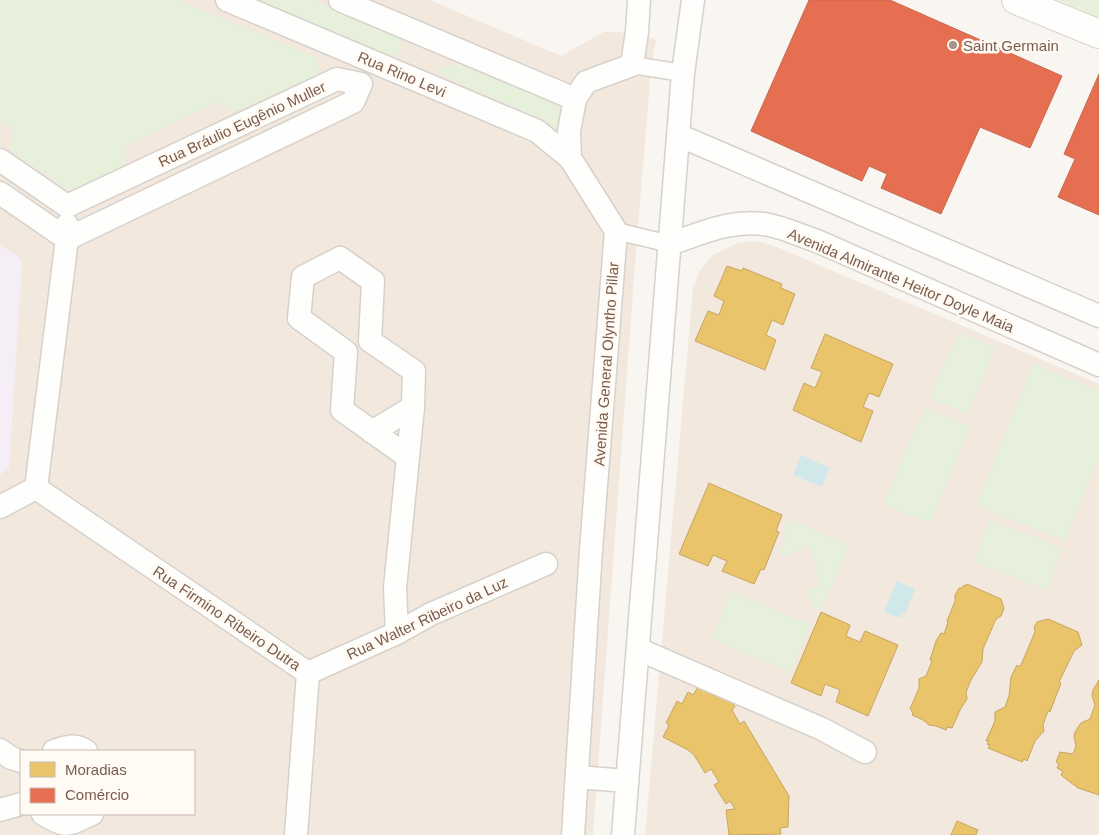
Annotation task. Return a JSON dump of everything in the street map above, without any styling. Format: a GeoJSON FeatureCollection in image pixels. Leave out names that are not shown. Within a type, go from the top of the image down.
{"type":"FeatureCollection","features":[{"type":"Feature","properties":{"kind":"main road"},"geometry":{"type":"LineString","coordinates":[[1016,0],[1099,34]]}},
{"type":"Feature","properties":{"kind":"street","name":"Rua Rino Levi"},"geometry":{"type":"LineString","coordinates":[[227,0],[537,130],[570,158]]}},
{"type":"Feature","properties":{"kind":"street"},"geometry":{"type":"LineString","coordinates":[[340,0],[574,99]]}},
{"type":"Feature","properties":{"kind":"street"},"geometry":{"type":"LineString","coordinates":[[632,65],[639,0]]}},
{"type":"Feature","properties":{"kind":"street"},"geometry":{"type":"LineString","coordinates":[[623,835],[683,72],[694,0]]}},
{"type":"Feature","properties":{"kind":"street"},"geometry":{"type":"LineString","coordinates":[[670,244],[616,231],[570,158],[569,131],[574,99],[586,82],[632,65],[683,72]]}},
{"type":"Feature","properties":{"kind":"street","name":"Rua Bráulio Eugênio Muller"},"geometry":{"type":"LineString","coordinates":[[66,238],[353,102],[361,84],[336,79],[67,206]]}},
{"type":"Feature","properties":{"kind":"street"},"geometry":{"type":"LineString","coordinates":[[678,135],[1099,316]]}},
{"type":"Feature","properties":{"kind":"street"},"geometry":{"type":"LineString","coordinates":[[0,160],[67,206],[66,238],[36,488],[0,507]]}},
{"type":"Feature","properties":{"kind":"street"},"geometry":{"type":"LineString","coordinates":[[0,193],[66,238]]}},
{"type":"Feature","properties":{"kind":"street","name":"Avenida Almirante Heitor Doyle Maia"},"geometry":{"type":"LineString","coordinates":[[670,244],[711,229],[740,222],[769,225],[817,241],[1099,365]]}},
{"type":"Feature","properties":{"kind":"street","name":"Avenida General Olyntho Pillar"},"geometry":{"type":"LineString","coordinates":[[573,835],[591,550],[616,231]]}},
{"type":"Feature","properties":{"kind":"street"},"geometry":{"type":"LineString","coordinates":[[397,632],[395,588],[413,407],[414,371],[370,341],[373,281],[340,258],[303,277],[299,318],[346,352],[342,410],[408,456]]}},
{"type":"Feature","properties":{"kind":"street"},"geometry":{"type":"LineString","coordinates":[[372,432],[413,407]]}},
{"type":"Feature","properties":{"kind":"street","name":"Rua Firmino Ribeiro Dutra"},"geometry":{"type":"LineString","coordinates":[[36,488],[308,673],[296,835]]}},
{"type":"Feature","properties":{"kind":"street","name":"Rua Walter Ribeiro da Luz"},"geometry":{"type":"LineString","coordinates":[[308,673],[397,632],[431,614],[546,564]]}},
{"type":"Feature","properties":{"kind":"street"},"geometry":{"type":"LineString","coordinates":[[395,588],[431,614]]}},
{"type":"Feature","properties":{"kind":"street"},"geometry":{"type":"LineString","coordinates":[[638,649],[822,729],[865,752]]}},
{"type":"Feature","properties":{"kind":"street"},"geometry":{"type":"LineString","coordinates":[[57,750],[68,746],[75,746],[84,750]]}},
{"type":"Feature","properties":{"kind":"street"},"geometry":{"type":"LineString","coordinates":[[0,750],[20,761]]}},
{"type":"Feature","properties":{"kind":"street"},"geometry":{"type":"LineString","coordinates":[[577,777],[627,781]]}},
{"type":"Feature","properties":{"kind":"street"},"geometry":{"type":"LineString","coordinates":[[0,810],[20,804]]}},
{"type":"Feature","properties":{"kind":"street"},"geometry":{"type":"LineString","coordinates":[[45,815],[65,825],[90,815]]}},
{"type":"Feature","properties":{"kind":"shaded area"},"geometry":{"type":"Polygon","coordinates":[[[0,0],[430,0],[561,56],[604,32],[637,32],[656,40],[651,68],[637,237],[593,835],[0,835],[0,0]]]}},
{"type":"Feature","properties":{"kind":"shaded area"},"geometry":{"type":"Polygon","coordinates":[[[757,241],[779,248],[1099,384],[1099,835],[645,835],[693,288],[700,270],[713,255],[738,243],[757,241]]]}},
{"type":"Feature","properties":{"kind":"shaded area"},"geometry":{"type":"Polygon","coordinates":[[[0,245],[21,259],[22,264],[9,468],[0,475],[0,245]]]}},
{"type":"Feature","properties":{"kind":"green space"},"geometry":{"type":"Polygon","coordinates":[[[0,0],[179,0],[317,58],[319,69],[317,75],[235,112],[218,102],[126,146],[125,167],[74,191],[69,191],[10,150],[13,129],[0,120],[0,0]]]}},
{"type":"Feature","properties":{"kind":"green space"},"geometry":{"type":"Polygon","coordinates":[[[258,0],[312,0],[400,37],[401,50],[392,57],[258,0]]]}},
{"type":"Feature","properties":{"kind":"green space"},"geometry":{"type":"Polygon","coordinates":[[[1057,0],[1099,0],[1099,18],[1057,0]]]}},
{"type":"Feature","properties":{"kind":"green space"},"geometry":{"type":"Polygon","coordinates":[[[464,63],[551,98],[559,114],[558,133],[546,121],[437,73],[441,67],[464,63]]]}},
{"type":"Feature","properties":{"kind":"green space"},"geometry":{"type":"Polygon","coordinates":[[[958,332],[996,348],[967,414],[930,398],[958,332]]]}},
{"type":"Feature","properties":{"kind":"green space"},"geometry":{"type":"Polygon","coordinates":[[[1033,364],[1099,391],[1099,456],[1065,541],[976,505],[1033,364]]]}},
{"type":"Feature","properties":{"kind":"green space"},"geometry":{"type":"Polygon","coordinates":[[[924,408],[971,427],[930,523],[883,504],[924,408]]]}},
{"type":"Feature","properties":{"kind":"green space"},"geometry":{"type":"Polygon","coordinates":[[[787,519],[849,545],[821,611],[812,608],[806,591],[820,585],[814,570],[818,569],[809,546],[782,557],[780,551],[786,536],[783,529],[787,519]]]}},
{"type":"Feature","properties":{"kind":"green space"},"geometry":{"type":"Polygon","coordinates":[[[990,520],[1063,548],[1047,590],[974,562],[990,520]]]}},
{"type":"Feature","properties":{"kind":"green space"},"geometry":{"type":"Polygon","coordinates":[[[731,592],[810,624],[790,672],[711,639],[731,592]]]}},
{"type":"Feature","properties":{"kind":"water"},"geometry":{"type":"Polygon","coordinates":[[[801,455],[830,468],[822,487],[793,475],[801,455]]]}},
{"type":"Feature","properties":{"kind":"water"},"geometry":{"type":"Polygon","coordinates":[[[897,581],[915,589],[905,614],[902,613],[900,618],[884,612],[897,581]]]}},
{"type":"Feature","properties":{"kind":"building: Moradias"},"geometry":{"type":"Polygon","coordinates":[[[727,266],[742,271],[743,268],[782,284],[781,288],[795,294],[783,325],[772,320],[766,335],[776,340],[765,370],[695,341],[708,311],[719,315],[724,301],[714,296],[727,266]]]}},
{"type":"Feature","properties":{"kind":"building: Moradias"},"geometry":{"type":"Polygon","coordinates":[[[825,334],[893,364],[879,397],[869,393],[863,407],[873,411],[861,442],[793,410],[804,383],[815,388],[822,372],[811,368],[825,334]]]}},
{"type":"Feature","properties":{"kind":"building: Moradias"},"geometry":{"type":"Polygon","coordinates":[[[709,483],[782,515],[776,531],[779,532],[764,570],[761,569],[754,584],[722,571],[727,561],[713,555],[708,566],[679,554],[709,483]]]}},
{"type":"Feature","properties":{"kind":"building: Moradias"},"geometry":{"type":"Polygon","coordinates":[[[967,584],[1001,599],[1004,608],[1001,616],[996,619],[983,649],[982,662],[966,692],[967,699],[952,728],[947,727],[946,730],[929,725],[912,715],[913,713],[910,709],[919,688],[919,679],[926,676],[932,661],[930,660],[936,641],[941,633],[944,634],[955,601],[955,595],[959,588],[967,584]]]}},
{"type":"Feature","properties":{"kind":"building: Moradias"},"geometry":{"type":"Polygon","coordinates":[[[821,612],[850,625],[846,636],[860,642],[865,631],[898,645],[868,716],[836,702],[840,690],[825,684],[821,696],[791,683],[821,612]]]}},
{"type":"Feature","properties":{"kind":"building: Moradias"},"geometry":{"type":"Polygon","coordinates":[[[1048,619],[1078,632],[1082,645],[1074,651],[1059,682],[1061,683],[1043,725],[1044,731],[1035,741],[1027,761],[1024,759],[1022,762],[988,748],[990,745],[987,744],[989,741],[986,741],[995,721],[995,712],[1005,707],[1009,696],[1011,677],[1017,665],[1020,667],[1035,632],[1034,627],[1037,622],[1048,619]]]}},
{"type":"Feature","properties":{"kind":"building: Moradias"},"geometry":{"type":"Polygon","coordinates":[[[1099,680],[1099,795],[1078,788],[1066,779],[1061,775],[1063,771],[1057,768],[1059,764],[1056,762],[1060,752],[1073,754],[1076,746],[1075,732],[1081,723],[1090,719],[1095,705],[1092,696],[1093,690],[1099,680]]]}},
{"type":"Feature","properties":{"kind":"building: Moradias"},"geometry":{"type":"Polygon","coordinates":[[[698,687],[715,696],[718,692],[729,697],[735,707],[732,710],[740,724],[744,721],[789,796],[788,827],[780,828],[781,834],[729,835],[726,810],[735,809],[730,801],[726,804],[714,785],[719,782],[711,769],[705,773],[694,755],[663,737],[669,725],[666,723],[677,701],[682,704],[688,692],[693,695],[698,687]]]}},
{"type":"Feature","properties":{"kind":"building: Moradias"},"geometry":{"type":"Polygon","coordinates":[[[957,821],[978,830],[976,835],[951,835],[957,821]]]}},
{"type":"Feature","properties":{"kind":"building: Comércio"},"geometry":{"type":"Polygon","coordinates":[[[809,0],[890,0],[1062,76],[1030,148],[980,127],[941,214],[881,188],[887,174],[869,166],[862,181],[751,131],[809,0]]]}},
{"type":"Feature","properties":{"kind":"building: Comércio"},"geometry":{"type":"Polygon","coordinates":[[[1099,74],[1099,215],[1058,197],[1075,159],[1064,154],[1099,74]]]}},
{"type":"Feature","properties":{"kind":"place","name":"Saint Germain"},"geometry":{"type":"Point","coordinates":[953,45]}}]}
